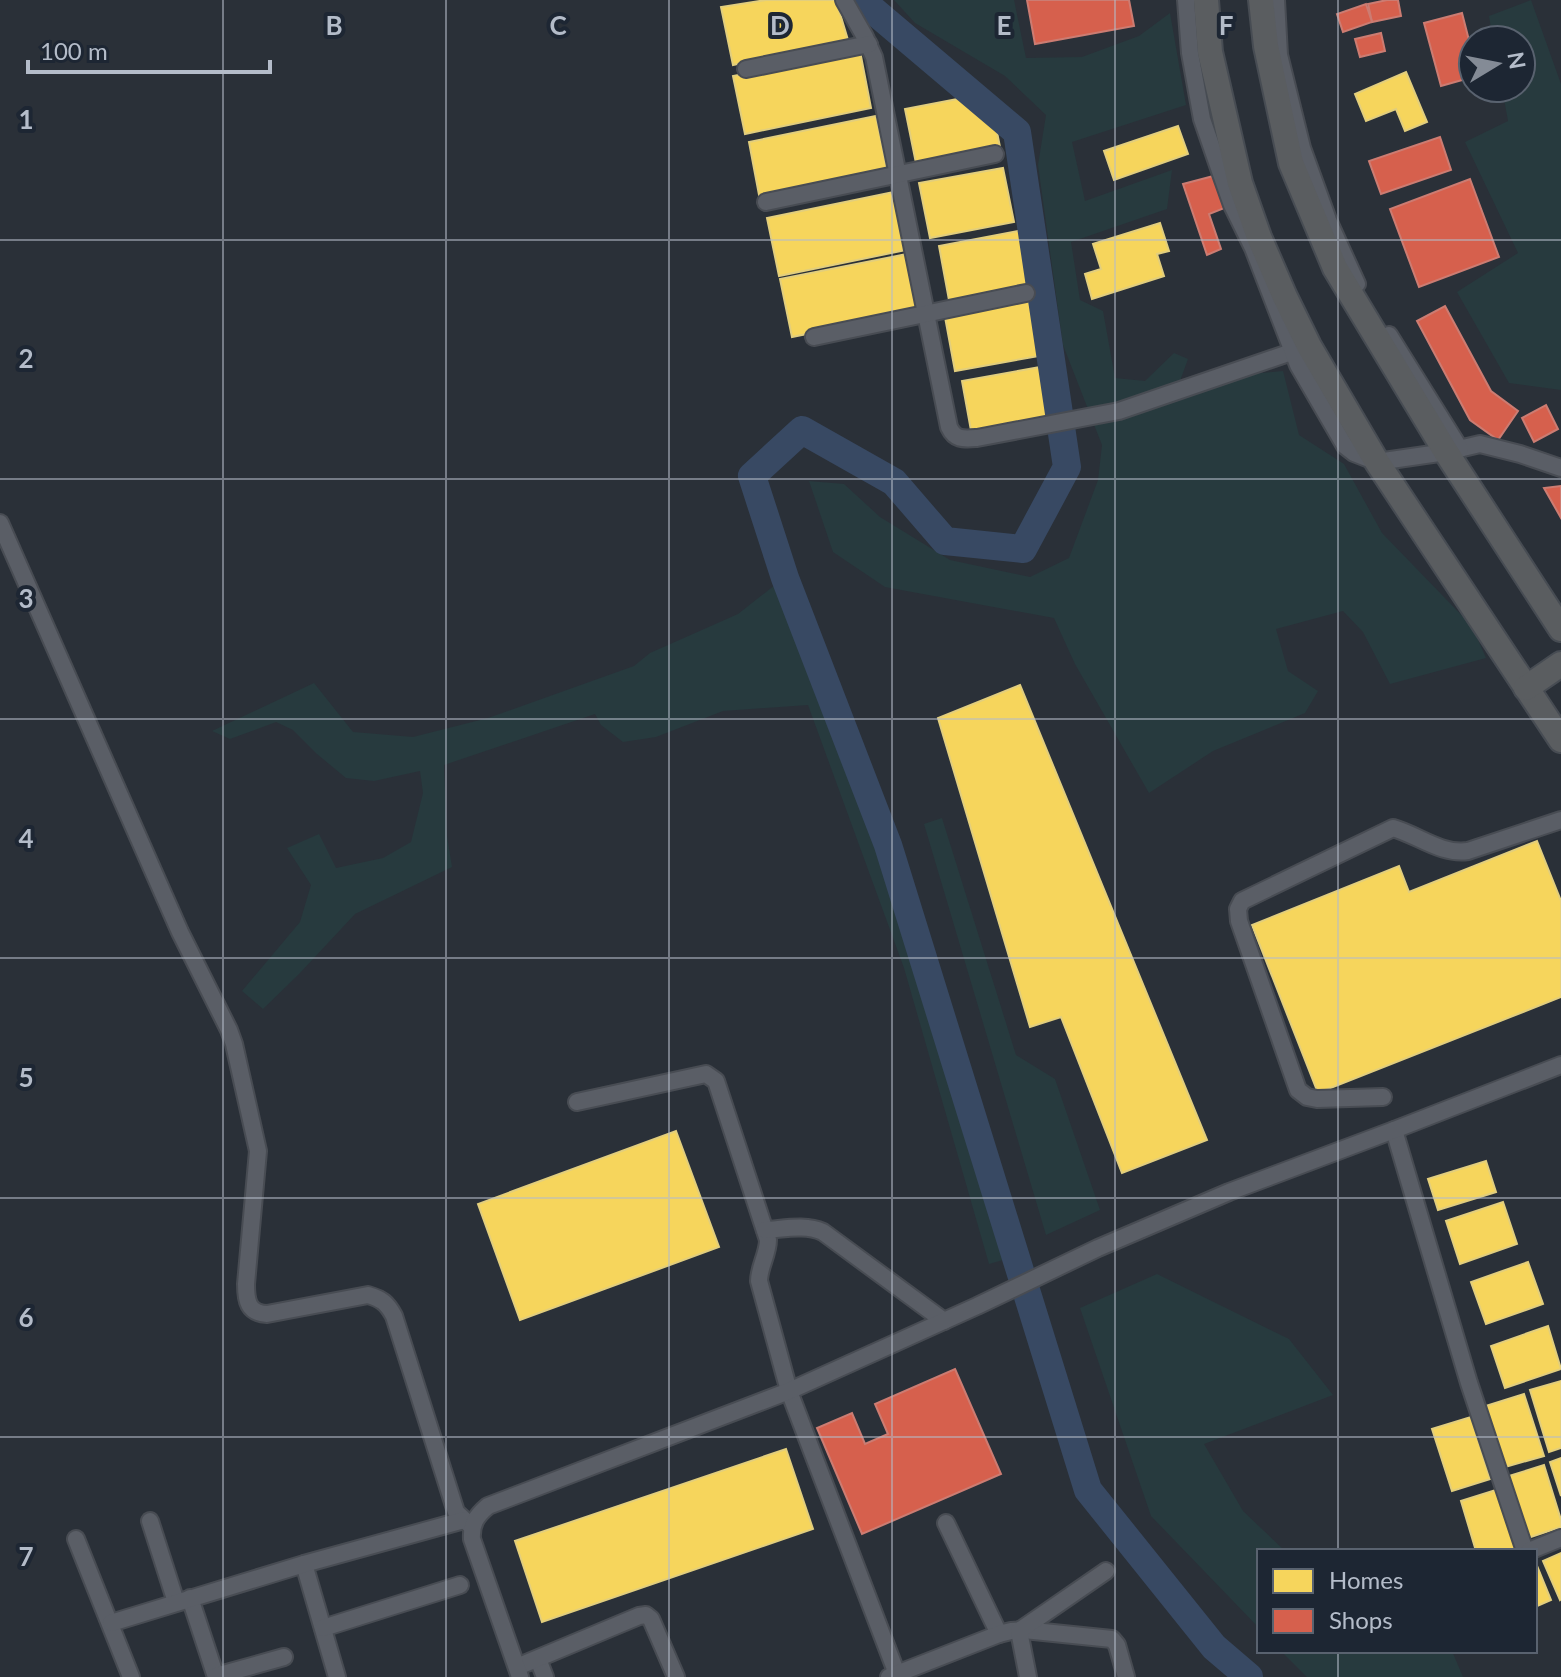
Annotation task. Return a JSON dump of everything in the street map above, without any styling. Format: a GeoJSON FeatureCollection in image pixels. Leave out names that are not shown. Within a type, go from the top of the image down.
{"type":"FeatureCollection","features":[{"type":"Feature","properties":{"kind":"highway"},"geometry":{"type":"LineString","coordinates":[[1206,0],[1210,52],[1240,183],[1301,349],[1561,740]]}},
{"type":"Feature","properties":{"kind":"highway"},"geometry":{"type":"LineString","coordinates":[[1261,0],[1266,46],[1291,163],[1335,268],[1453,450],[1561,629]]}},
{"type":"Feature","properties":{"kind":"highway"},"geometry":{"type":"LineString","coordinates":[[1526,688],[1561,664]]}},
{"type":"Feature","properties":{"kind":"street"},"geometry":{"type":"LineString","coordinates":[[844,0],[874,57],[949,427],[959,439],[1119,411],[1301,349],[1232,205],[1202,119],[1190,53],[1186,0]]}},
{"type":"Feature","properties":{"kind":"street"},"geometry":{"type":"LineString","coordinates":[[1276,0],[1279,55],[1302,148],[1328,220],[1353,277],[1453,450]]}},
{"type":"Feature","properties":{"kind":"street"},"geometry":{"type":"LineString","coordinates":[[746,69],[869,44]]}},
{"type":"Feature","properties":{"kind":"street"},"geometry":{"type":"LineString","coordinates":[[766,202],[995,154]]}},
{"type":"Feature","properties":{"kind":"street"},"geometry":{"type":"LineString","coordinates":[[814,337],[1026,293]]}},
{"type":"Feature","properties":{"kind":"street"},"geometry":{"type":"LineString","coordinates":[[1377,462],[1480,444],[1561,468]]}},
{"type":"Feature","properties":{"kind":"street"},"geometry":{"type":"LineString","coordinates":[[0,523],[180,932],[234,1044],[258,1151],[246,1284],[247,1303],[251,1310],[267,1314],[368,1295],[388,1304],[456,1512],[467,1523],[519,1672],[538,1659],[646,1615],[651,1619],[676,1677]]}},
{"type":"Feature","properties":{"kind":"street"},"geometry":{"type":"LineString","coordinates":[[1383,1097],[1317,1099],[1307,1097],[1298,1090],[1239,921],[1238,909],[1242,901],[1393,828],[1458,852],[1561,820]]}},
{"type":"Feature","properties":{"kind":"street"},"geometry":{"type":"LineString","coordinates":[[111,1623],[304,1564],[467,1523],[488,1506],[789,1391],[1098,1248],[1229,1192],[1561,1065]]}},
{"type":"Feature","properties":{"kind":"street"},"geometry":{"type":"LineString","coordinates":[[577,1102],[706,1074],[716,1081],[768,1240],[759,1281],[789,1391],[893,1676],[999,1634],[1019,1631],[1112,1639],[1117,1645],[1126,1677]]}},
{"type":"Feature","properties":{"kind":"street"},"geometry":{"type":"LineString","coordinates":[[1394,1130],[1469,1383],[1526,1549]]}},
{"type":"Feature","properties":{"kind":"street"},"geometry":{"type":"LineString","coordinates":[[765,1230],[803,1227],[823,1232],[944,1321]]}},
{"type":"Feature","properties":{"kind":"street"},"geometry":{"type":"LineString","coordinates":[[150,1521],[216,1676],[284,1657]]}},
{"type":"Feature","properties":{"kind":"street"},"geometry":{"type":"LineString","coordinates":[[946,1523],[999,1634]]}},
{"type":"Feature","properties":{"kind":"street"},"geometry":{"type":"LineString","coordinates":[[1532,1549],[1561,1538]]}},
{"type":"Feature","properties":{"kind":"street"},"geometry":{"type":"LineString","coordinates":[[76,1539],[131,1677]]}},
{"type":"Feature","properties":{"kind":"street"},"geometry":{"type":"LineString","coordinates":[[304,1564],[337,1677]]}},
{"type":"Feature","properties":{"kind":"street"},"geometry":{"type":"LineString","coordinates":[[1019,1631],[1106,1571]]}},
{"type":"Feature","properties":{"kind":"street"},"geometry":{"type":"LineString","coordinates":[[323,1628],[460,1585]]}},
{"type":"Feature","properties":{"kind":"street"},"geometry":{"type":"LineString","coordinates":[[1019,1631],[1028,1677]]}},
{"type":"Feature","properties":{"kind":"street"},"geometry":{"type":"LineString","coordinates":[[538,1659],[545,1677]]}},
{"type":"Feature","properties":{"kind":"green space"},"geometry":{"type":"Polygon","coordinates":[[[894,0],[1014,0],[1026,58],[1082,57],[1139,36],[1170,13],[1186,105],[1072,142],[1085,201],[1172,170],[1167,209],[1071,242],[1080,300],[1103,311],[1115,378],[1145,381],[1174,353],[1188,359],[1180,381],[1283,371],[1299,435],[1344,464],[1382,533],[1472,626],[1486,658],[1390,684],[1363,632],[1343,611],[1276,629],[1288,671],[1318,691],[1305,713],[1213,751],[1149,793],[1075,664],[1054,618],[885,587],[833,552],[809,481],[844,484],[880,517],[950,560],[1030,577],[1069,558],[1098,480],[1102,445],[1063,345],[1038,165],[1046,115],[1005,76],[915,23],[894,0]]]}},
{"type":"Feature","properties":{"kind":"green space"},"geometry":{"type":"Polygon","coordinates":[[[1531,0],[1561,84],[1561,390],[1509,383],[1457,292],[1518,253],[1465,142],[1508,121],[1505,104],[1537,104],[1537,24],[1490,24],[1489,16],[1531,0]]]}},
{"type":"Feature","properties":{"kind":"green space"},"geometry":{"type":"Polygon","coordinates":[[[775,585],[814,675],[899,900],[1003,1260],[989,1264],[904,968],[808,705],[723,711],[656,737],[623,742],[601,725],[595,714],[444,765],[447,836],[452,867],[355,914],[263,1009],[242,991],[300,922],[311,885],[287,848],[319,834],[336,868],[383,858],[411,842],[423,793],[420,771],[374,781],[346,778],[293,730],[276,722],[230,739],[212,731],[314,683],[353,732],[413,737],[488,718],[634,666],[650,653],[738,614],[775,585]]]}},
{"type":"Feature","properties":{"kind":"green space"},"geometry":{"type":"Polygon","coordinates":[[[942,818],[1016,1055],[1055,1079],[1100,1210],[1046,1235],[924,824],[942,818]]]}},
{"type":"Feature","properties":{"kind":"green space"},"geometry":{"type":"Polygon","coordinates":[[[1157,1274],[1289,1339],[1333,1395],[1204,1444],[1243,1511],[1283,1549],[1257,1549],[1257,1626],[1151,1516],[1080,1308],[1157,1274]]]}},
{"type":"Feature","properties":{"kind":"green space"},"geometry":{"type":"Polygon","coordinates":[[[1283,1653],[1453,1653],[1463,1677],[1307,1677],[1283,1653]]]}},
{"type":"Feature","properties":{"kind":"building: Homes"},"geometry":{"type":"Polygon","coordinates":[[[766,0],[836,0],[848,40],[733,65],[721,7],[766,0]]]}},
{"type":"Feature","properties":{"kind":"building: Homes"},"geometry":{"type":"Polygon","coordinates":[[[860,51],[871,108],[745,134],[733,76],[860,51]]]}},
{"type":"Feature","properties":{"kind":"building: Homes"},"geometry":{"type":"Polygon","coordinates":[[[1406,72],[1427,122],[1405,131],[1396,109],[1366,121],[1355,94],[1406,72]]]}},
{"type":"Feature","properties":{"kind":"building: Homes"},"geometry":{"type":"Polygon","coordinates":[[[989,93],[1000,147],[916,163],[905,109],[989,93]]]}},
{"type":"Feature","properties":{"kind":"building: Homes"},"geometry":{"type":"Polygon","coordinates":[[[876,116],[888,174],[760,200],[749,142],[876,116]]]}},
{"type":"Feature","properties":{"kind":"building: Homes"},"geometry":{"type":"Polygon","coordinates":[[[1178,126],[1188,154],[1114,180],[1104,151],[1178,126]]]}},
{"type":"Feature","properties":{"kind":"building: Homes"},"geometry":{"type":"Polygon","coordinates":[[[1003,168],[1014,222],[930,238],[919,183],[1003,168]]]}},
{"type":"Feature","properties":{"kind":"building: Homes"},"geometry":{"type":"Polygon","coordinates":[[[894,192],[906,250],[779,276],[767,218],[894,192]]]}},
{"type":"Feature","properties":{"kind":"building: Homes"},"geometry":{"type":"Polygon","coordinates":[[[1160,223],[1169,251],[1157,254],[1164,276],[1092,299],[1085,274],[1101,269],[1093,244],[1160,223]]]}},
{"type":"Feature","properties":{"kind":"building: Homes"},"geometry":{"type":"Polygon","coordinates":[[[1023,230],[1033,285],[949,300],[939,246],[1023,230]]]}},
{"type":"Feature","properties":{"kind":"building: Homes"},"geometry":{"type":"Polygon","coordinates":[[[907,254],[919,311],[792,337],[780,279],[907,254]]]}},
{"type":"Feature","properties":{"kind":"building: Homes"},"geometry":{"type":"Polygon","coordinates":[[[1029,301],[1039,356],[955,371],[945,317],[1029,301]]]}},
{"type":"Feature","properties":{"kind":"building: Homes"},"geometry":{"type":"Polygon","coordinates":[[[1046,366],[1056,420],[972,436],[962,381],[1046,366]]]}},
{"type":"Feature","properties":{"kind":"building: Homes"},"geometry":{"type":"Polygon","coordinates":[[[1020,685],[1207,1140],[1122,1173],[1061,1017],[1030,1027],[938,718],[1020,685]]]}},
{"type":"Feature","properties":{"kind":"building: Homes"},"geometry":{"type":"Polygon","coordinates":[[[1537,841],[1561,901],[1561,997],[1318,1093],[1252,925],[1399,866],[1409,892],[1537,841]]]}},
{"type":"Feature","properties":{"kind":"building: Homes"},"geometry":{"type":"Polygon","coordinates":[[[676,1131],[719,1247],[520,1320],[478,1204],[676,1131]]]}},
{"type":"Feature","properties":{"kind":"building: Homes"},"geometry":{"type":"Polygon","coordinates":[[[1486,1161],[1496,1192],[1438,1210],[1428,1179],[1486,1161]]]}},
{"type":"Feature","properties":{"kind":"building: Homes"},"geometry":{"type":"Polygon","coordinates":[[[1503,1202],[1517,1244],[1460,1264],[1446,1221],[1503,1202]]]}},
{"type":"Feature","properties":{"kind":"building: Homes"},"geometry":{"type":"Polygon","coordinates":[[[1528,1262],[1543,1304],[1486,1324],[1471,1282],[1528,1262]]]}},
{"type":"Feature","properties":{"kind":"building: Homes"},"geometry":{"type":"Polygon","coordinates":[[[1548,1326],[1561,1369],[1505,1388],[1491,1346],[1548,1326]]]}},
{"type":"Feature","properties":{"kind":"building: Homes"},"geometry":{"type":"Polygon","coordinates":[[[1561,1381],[1561,1448],[1549,1452],[1530,1390],[1561,1381]]]}},
{"type":"Feature","properties":{"kind":"building: Homes"},"geometry":{"type":"Polygon","coordinates":[[[1524,1394],[1544,1456],[1505,1467],[1486,1406],[1524,1394]]]}},
{"type":"Feature","properties":{"kind":"building: Homes"},"geometry":{"type":"Polygon","coordinates":[[[1471,1417],[1490,1479],[1452,1491],[1432,1429],[1471,1417]]]}},
{"type":"Feature","properties":{"kind":"building: Homes"},"geometry":{"type":"Polygon","coordinates":[[[786,1449],[813,1529],[542,1622],[515,1541],[786,1449]]]}},
{"type":"Feature","properties":{"kind":"building: Homes"},"geometry":{"type":"Polygon","coordinates":[[[1561,1458],[1561,1496],[1550,1462],[1561,1458]]]}},
{"type":"Feature","properties":{"kind":"building: Homes"},"geometry":{"type":"Polygon","coordinates":[[[1544,1465],[1561,1527],[1525,1539],[1506,1477],[1544,1465]]]}},
{"type":"Feature","properties":{"kind":"building: Homes"},"geometry":{"type":"Polygon","coordinates":[[[1499,1489],[1518,1549],[1475,1549],[1461,1501],[1499,1489]]]}},
{"type":"Feature","properties":{"kind":"building: Homes"},"geometry":{"type":"Polygon","coordinates":[[[1561,1553],[1561,1599],[1560,1600],[1543,1561],[1561,1553]]]}},
{"type":"Feature","properties":{"kind":"building: Homes"},"geometry":{"type":"Polygon","coordinates":[[[1537,1566],[1551,1600],[1537,1606],[1537,1566]]]}},
{"type":"Feature","properties":{"kind":"building: Shops"},"geometry":{"type":"Polygon","coordinates":[[[1027,0],[1129,0],[1134,26],[1035,44],[1027,0]]]}},
{"type":"Feature","properties":{"kind":"building: Shops"},"geometry":{"type":"Polygon","coordinates":[[[1398,0],[1401,16],[1372,22],[1368,4],[1398,0]]]}},
{"type":"Feature","properties":{"kind":"building: Shops"},"geometry":{"type":"Polygon","coordinates":[[[1366,4],[1372,22],[1343,32],[1337,14],[1366,4]]]}},
{"type":"Feature","properties":{"kind":"building: Shops"},"geometry":{"type":"Polygon","coordinates":[[[1462,13],[1465,24],[1457,24],[1457,82],[1441,86],[1424,23],[1462,13]]]}},
{"type":"Feature","properties":{"kind":"building: Shops"},"geometry":{"type":"Polygon","coordinates":[[[1381,33],[1385,51],[1360,57],[1355,39],[1381,33]]]}},
{"type":"Feature","properties":{"kind":"building: Shops"},"geometry":{"type":"Polygon","coordinates":[[[1440,137],[1451,170],[1381,194],[1369,161],[1440,137]]]}},
{"type":"Feature","properties":{"kind":"building: Shops"},"geometry":{"type":"Polygon","coordinates":[[[1221,174],[1232,205],[1209,214],[1221,249],[1207,255],[1183,184],[1221,174]]]}},
{"type":"Feature","properties":{"kind":"building: Shops"},"geometry":{"type":"Polygon","coordinates":[[[1470,179],[1499,257],[1419,287],[1390,209],[1470,179]]]}},
{"type":"Feature","properties":{"kind":"building: Shops"},"geometry":{"type":"Polygon","coordinates":[[[1445,306],[1491,391],[1518,411],[1498,440],[1470,420],[1417,321],[1445,306]]]}},
{"type":"Feature","properties":{"kind":"building: Shops"},"geometry":{"type":"Polygon","coordinates":[[[1546,405],[1558,429],[1534,442],[1522,418],[1546,405]]]}},
{"type":"Feature","properties":{"kind":"building: Shops"},"geometry":{"type":"Polygon","coordinates":[[[1561,486],[1561,518],[1544,488],[1561,486]]]}},
{"type":"Feature","properties":{"kind":"building: Shops"},"geometry":{"type":"Polygon","coordinates":[[[955,1369],[1001,1474],[862,1534],[817,1428],[852,1413],[865,1444],[888,1434],[875,1404],[955,1369]]]}},
{"type":"Feature","properties":{"kind":"waterway"},"geometry":{"type":"LineString","coordinates":[[861,0],[1017,132],[1067,467],[1023,549],[945,541],[894,482],[802,430],[752,476],[785,578],[888,845],[1088,1490],[1214,1647],[1249,1677]]}}]}
